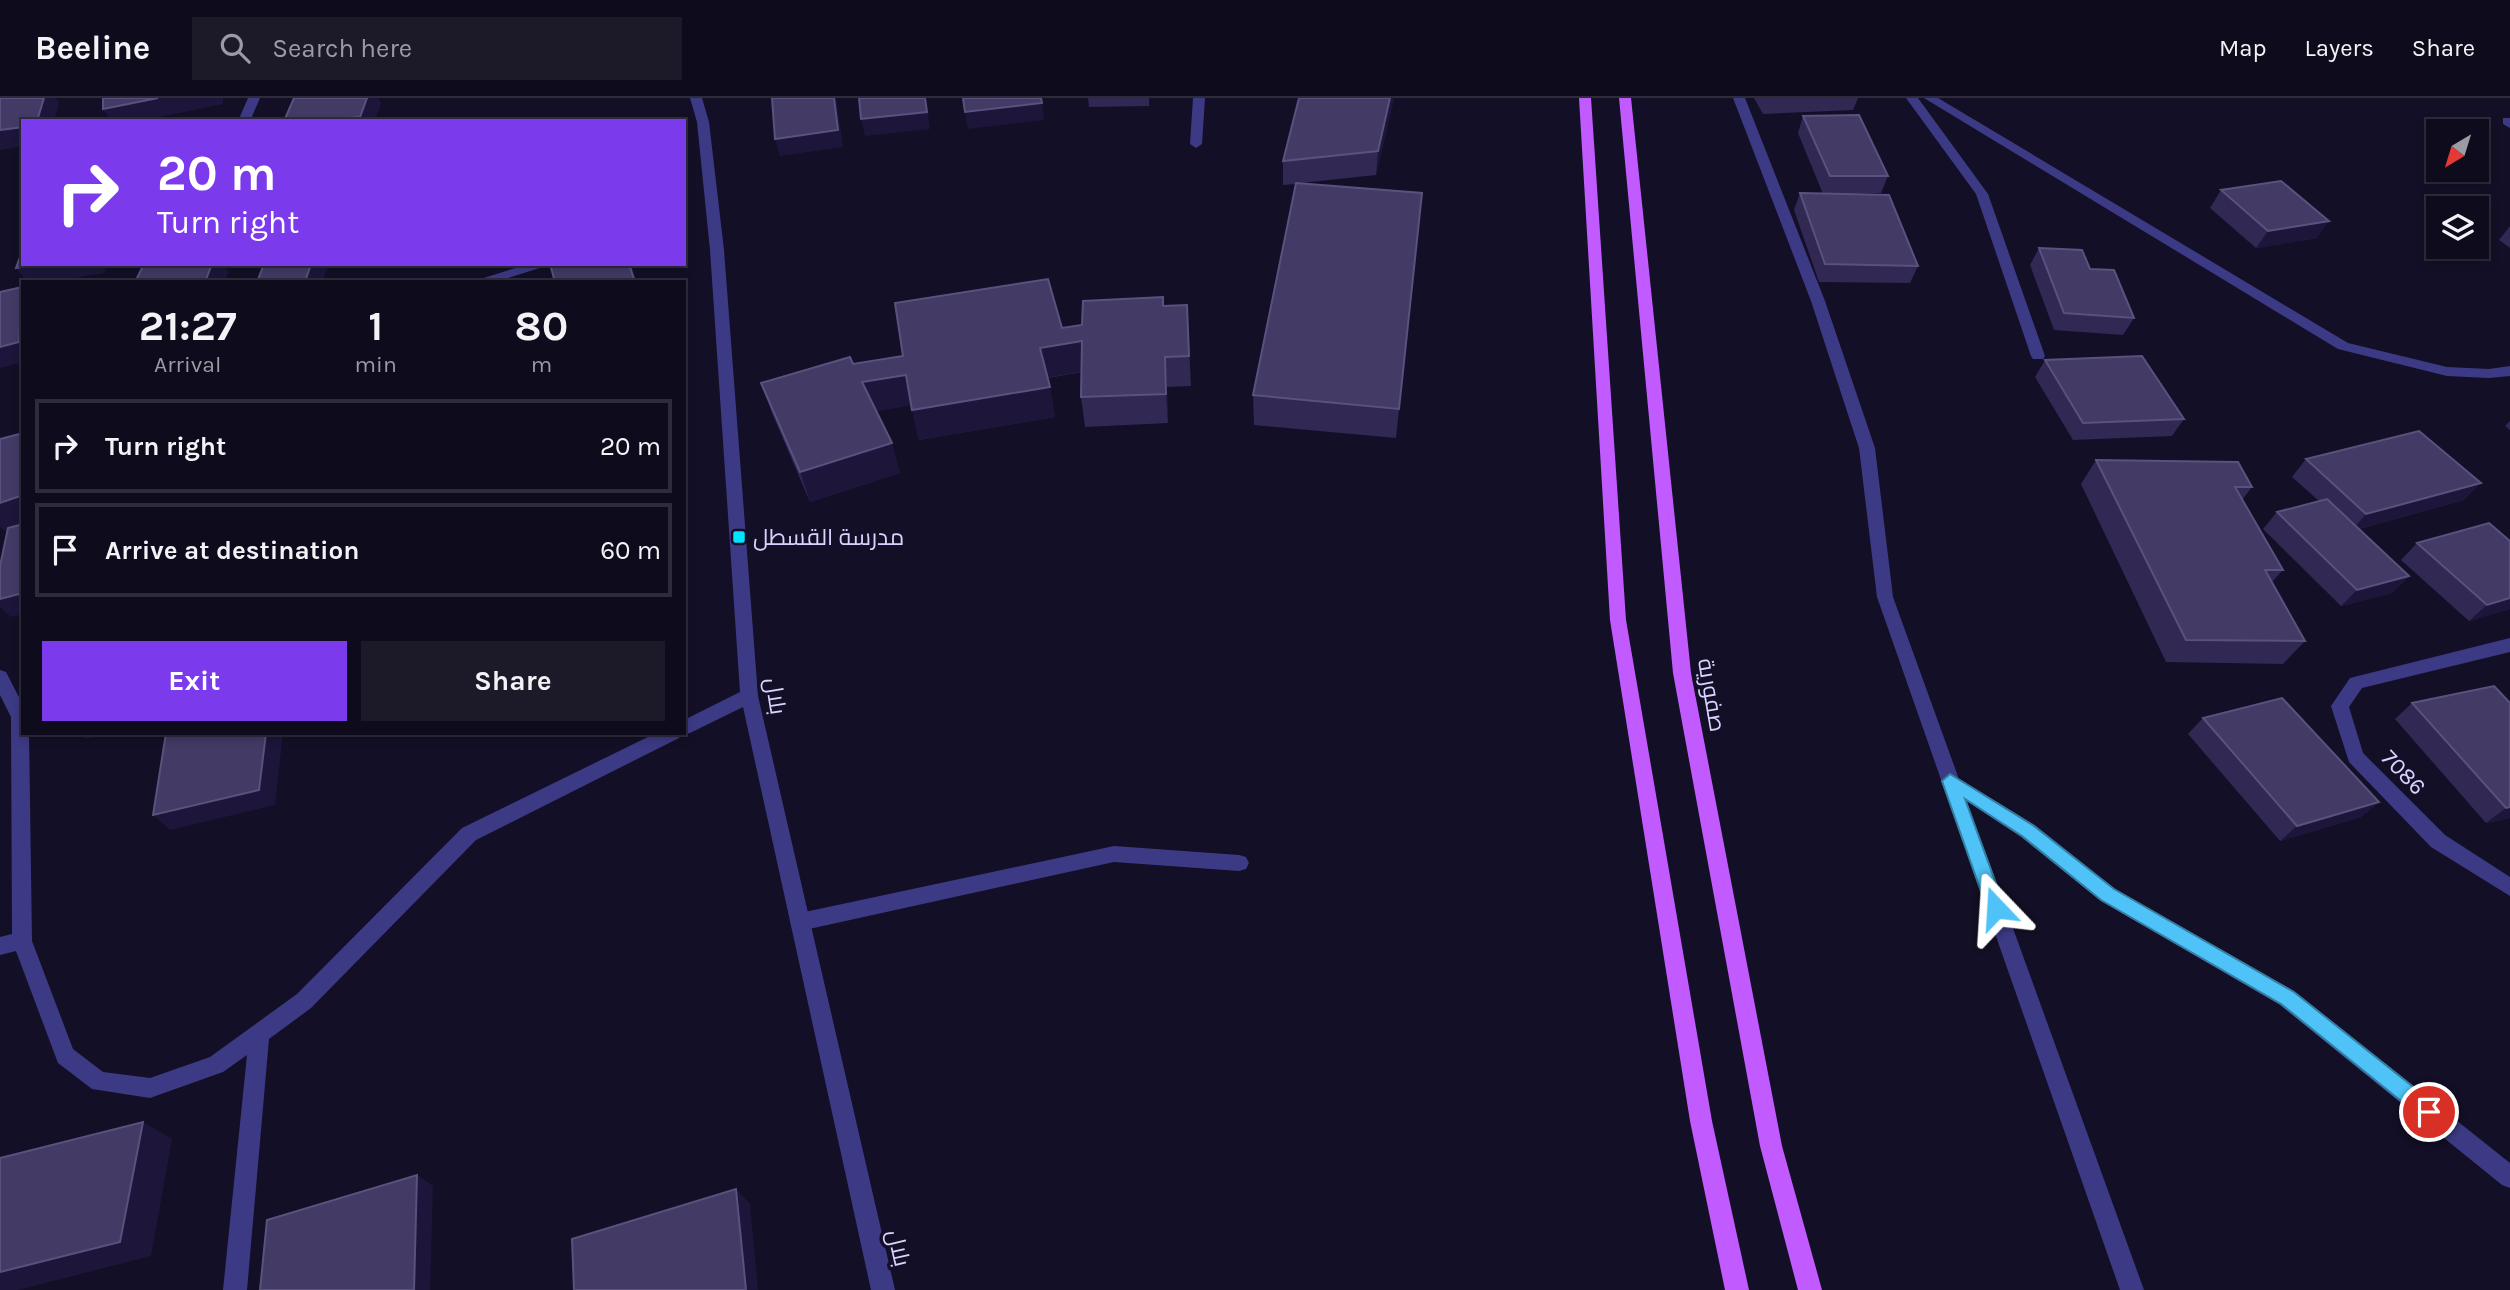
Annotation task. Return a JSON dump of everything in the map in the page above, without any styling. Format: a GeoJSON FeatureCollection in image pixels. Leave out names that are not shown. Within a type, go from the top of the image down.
{"type":"FeatureCollection","features":[{"type":"Feature","properties":{"kind":"main road"},"geometry":{"type":"LineString","coordinates":[[1585,98],[1618,620],[1701,1121],[1737,1290]]}},
{"type":"Feature","properties":{"kind":"main road","name":"صفورية"},"geometry":{"type":"LineString","coordinates":[[1625,98],[1682,673],[1771,1146],[1810,1290]]}},
{"type":"Feature","properties":{"kind":"street"},"geometry":{"type":"LineString","coordinates":[[245,119],[254,98]]}},
{"type":"Feature","properties":{"kind":"street","name":"بلال"},"geometry":{"type":"LineString","coordinates":[[696,98],[703,122],[717,250],[748,696],[883,1290]]}},
{"type":"Feature","properties":{"kind":"street"},"geometry":{"type":"LineString","coordinates":[[1196,144],[1199,98]]}},
{"type":"Feature","properties":{"kind":"street"},"geometry":{"type":"LineString","coordinates":[[1739,98],[1818,302],[1867,448],[1885,597],[2132,1290]]}},
{"type":"Feature","properties":{"kind":"street"},"geometry":{"type":"LineString","coordinates":[[1912,98],[1982,194],[2038,356]]}},
{"type":"Feature","properties":{"kind":"street"},"geometry":{"type":"LineString","coordinates":[[1930,98],[2343,346],[2417,367],[2490,375],[2510,371]]}},
{"type":"Feature","properties":{"kind":"street"},"geometry":{"type":"LineString","coordinates":[[485,280],[538,266]]}},
{"type":"Feature","properties":{"kind":"street","name":"7086"},"geometry":{"type":"LineString","coordinates":[[2510,645],[2356,683],[2340,706],[2356,757],[2438,841],[2510,887]]}},
{"type":"Feature","properties":{"kind":"street"},"geometry":{"type":"LineString","coordinates":[[0,677],[20,717],[22,941],[65,1056],[99,1082],[150,1088],[216,1065],[304,1001],[469,834],[670,735]]}},
{"type":"Feature","properties":{"kind":"street"},"geometry":{"type":"LineString","coordinates":[[686,727],[748,696]]}},
{"type":"Feature","properties":{"kind":"street"},"geometry":{"type":"LineString","coordinates":[[1950,781],[2028,831],[2108,895],[2287,998],[2510,1177]]}},
{"type":"Feature","properties":{"kind":"street"},"geometry":{"type":"LineString","coordinates":[[800,922],[1114,853],[1239,863]]}},
{"type":"Feature","properties":{"kind":"street"},"geometry":{"type":"LineString","coordinates":[[0,946],[22,941]]}},
{"type":"Feature","properties":{"kind":"street"},"geometry":{"type":"LineString","coordinates":[[235,1290],[259,1034]]}},
{"type":"Feature","properties":{"kind":"building"},"geometry":{"type":"Polygon","coordinates":[[[0,98],[44,98],[38,119],[21,119],[21,127],[0,130],[0,98]]]}},
{"type":"Feature","properties":{"kind":"building"},"geometry":{"type":"Polygon","coordinates":[[[103,98],[158,98],[103,109],[103,98]]]}},
{"type":"Feature","properties":{"kind":"building"},"geometry":{"type":"Polygon","coordinates":[[[294,98],[367,98],[360,117],[285,119],[294,98]]]}},
{"type":"Feature","properties":{"kind":"building"},"geometry":{"type":"Polygon","coordinates":[[[772,98],[834,98],[838,130],[775,139],[772,98]]]}},
{"type":"Feature","properties":{"kind":"building"},"geometry":{"type":"Polygon","coordinates":[[[859,98],[925,98],[927,112],[861,119],[859,98]]]}},
{"type":"Feature","properties":{"kind":"building"},"geometry":{"type":"Polygon","coordinates":[[[963,98],[1041,98],[1042,103],[965,112],[963,98]]]}},
{"type":"Feature","properties":{"kind":"building"},"geometry":{"type":"Polygon","coordinates":[[[1299,98],[1390,98],[1378,151],[1283,161],[1299,98]]]}},
{"type":"Feature","properties":{"kind":"building"},"geometry":{"type":"Polygon","coordinates":[[[1859,115],[1888,176],[1830,176],[1803,116],[1859,115]]]}},
{"type":"Feature","properties":{"kind":"building"},"geometry":{"type":"Polygon","coordinates":[[[2281,181],[2329,221],[2268,231],[2221,190],[2281,181]]]}},
{"type":"Feature","properties":{"kind":"building"},"geometry":{"type":"Polygon","coordinates":[[[1296,183],[1422,193],[1399,409],[1253,395],[1296,183]]]}},
{"type":"Feature","properties":{"kind":"building"},"geometry":{"type":"Polygon","coordinates":[[[1800,193],[1889,195],[1918,266],[1825,264],[1800,193]]]}},
{"type":"Feature","properties":{"kind":"building"},"geometry":{"type":"Polygon","coordinates":[[[2039,248],[2082,250],[2090,269],[2114,270],[2134,318],[2064,313],[2039,248]]]}},
{"type":"Feature","properties":{"kind":"building"},"geometry":{"type":"Polygon","coordinates":[[[21,254],[21,266],[28,266],[16,268],[21,254]]]}},
{"type":"Feature","properties":{"kind":"building"},"geometry":{"type":"Polygon","coordinates":[[[143,266],[211,266],[206,280],[136,280],[143,266]]]}},
{"type":"Feature","properties":{"kind":"building"},"geometry":{"type":"Polygon","coordinates":[[[263,266],[310,266],[306,280],[258,280],[263,266]]]}},
{"type":"Feature","properties":{"kind":"building"},"geometry":{"type":"Polygon","coordinates":[[[551,266],[630,266],[634,280],[554,280],[551,266]]]}},
{"type":"Feature","properties":{"kind":"building"},"geometry":{"type":"Polygon","coordinates":[[[1048,279],[1062,328],[1082,325],[1083,301],[1163,297],[1163,306],[1187,305],[1189,356],[1165,357],[1166,394],[1081,397],[1082,341],[1040,348],[1050,387],[912,410],[906,375],[862,382],[892,443],[800,472],[761,383],[850,357],[853,364],[903,356],[895,303],[1048,279]]]}},
{"type":"Feature","properties":{"kind":"building"},"geometry":{"type":"Polygon","coordinates":[[[21,287],[19,342],[0,347],[0,292],[21,287]]]}},
{"type":"Feature","properties":{"kind":"building"},"geometry":{"type":"Polygon","coordinates":[[[2142,356],[2184,419],[2083,423],[2045,360],[2142,356]]]}},
{"type":"Feature","properties":{"kind":"building"},"geometry":{"type":"Polygon","coordinates":[[[2419,431],[2481,483],[2366,514],[2306,459],[2419,431]]]}},
{"type":"Feature","properties":{"kind":"building"},"geometry":{"type":"Polygon","coordinates":[[[21,434],[21,496],[0,503],[0,439],[21,434]]]}},
{"type":"Feature","properties":{"kind":"building"},"geometry":{"type":"Polygon","coordinates":[[[2096,460],[2238,462],[2252,487],[2235,487],[2283,570],[2265,570],[2305,641],[2186,640],[2096,460]]]}},
{"type":"Feature","properties":{"kind":"building"},"geometry":{"type":"Polygon","coordinates":[[[2327,499],[2409,576],[2357,590],[2277,512],[2327,499]]]}},
{"type":"Feature","properties":{"kind":"building"},"geometry":{"type":"Polygon","coordinates":[[[2489,523],[2510,541],[2510,598],[2487,605],[2417,543],[2489,523]]]}},
{"type":"Feature","properties":{"kind":"building"},"geometry":{"type":"Polygon","coordinates":[[[21,525],[21,594],[0,599],[0,566],[8,528],[21,525]]]}},
{"type":"Feature","properties":{"kind":"building"},"geometry":{"type":"Polygon","coordinates":[[[2494,686],[2510,703],[2510,807],[2506,808],[2412,703],[2494,686]]]}},
{"type":"Feature","properties":{"kind":"building"},"geometry":{"type":"Polygon","coordinates":[[[2282,698],[2379,802],[2297,826],[2203,718],[2282,698]]]}},
{"type":"Feature","properties":{"kind":"building"},"geometry":{"type":"Polygon","coordinates":[[[166,735],[266,735],[259,790],[153,815],[166,735]]]}},
{"type":"Feature","properties":{"kind":"building"},"geometry":{"type":"Polygon","coordinates":[[[143,1122],[120,1242],[0,1272],[0,1158],[143,1122]]]}},
{"type":"Feature","properties":{"kind":"building"},"geometry":{"type":"Polygon","coordinates":[[[417,1175],[414,1290],[260,1290],[267,1220],[417,1175]]]}},
{"type":"Feature","properties":{"kind":"building"},"geometry":{"type":"Polygon","coordinates":[[[736,1189],[746,1290],[574,1290],[572,1239],[736,1189]]]}},
{"type":"Feature","properties":{"kind":"place","name":"مدرسة القسطل"},"geometry":{"type":"Point","coordinates":[739,537]}},
{"type":"Feature","properties":{"kind":"route"},"geometry":{"type":"LineString","coordinates":[[1996,908],[1950,781],[2028,831],[2108,895],[2287,998],[2429,1112]]}}]}
